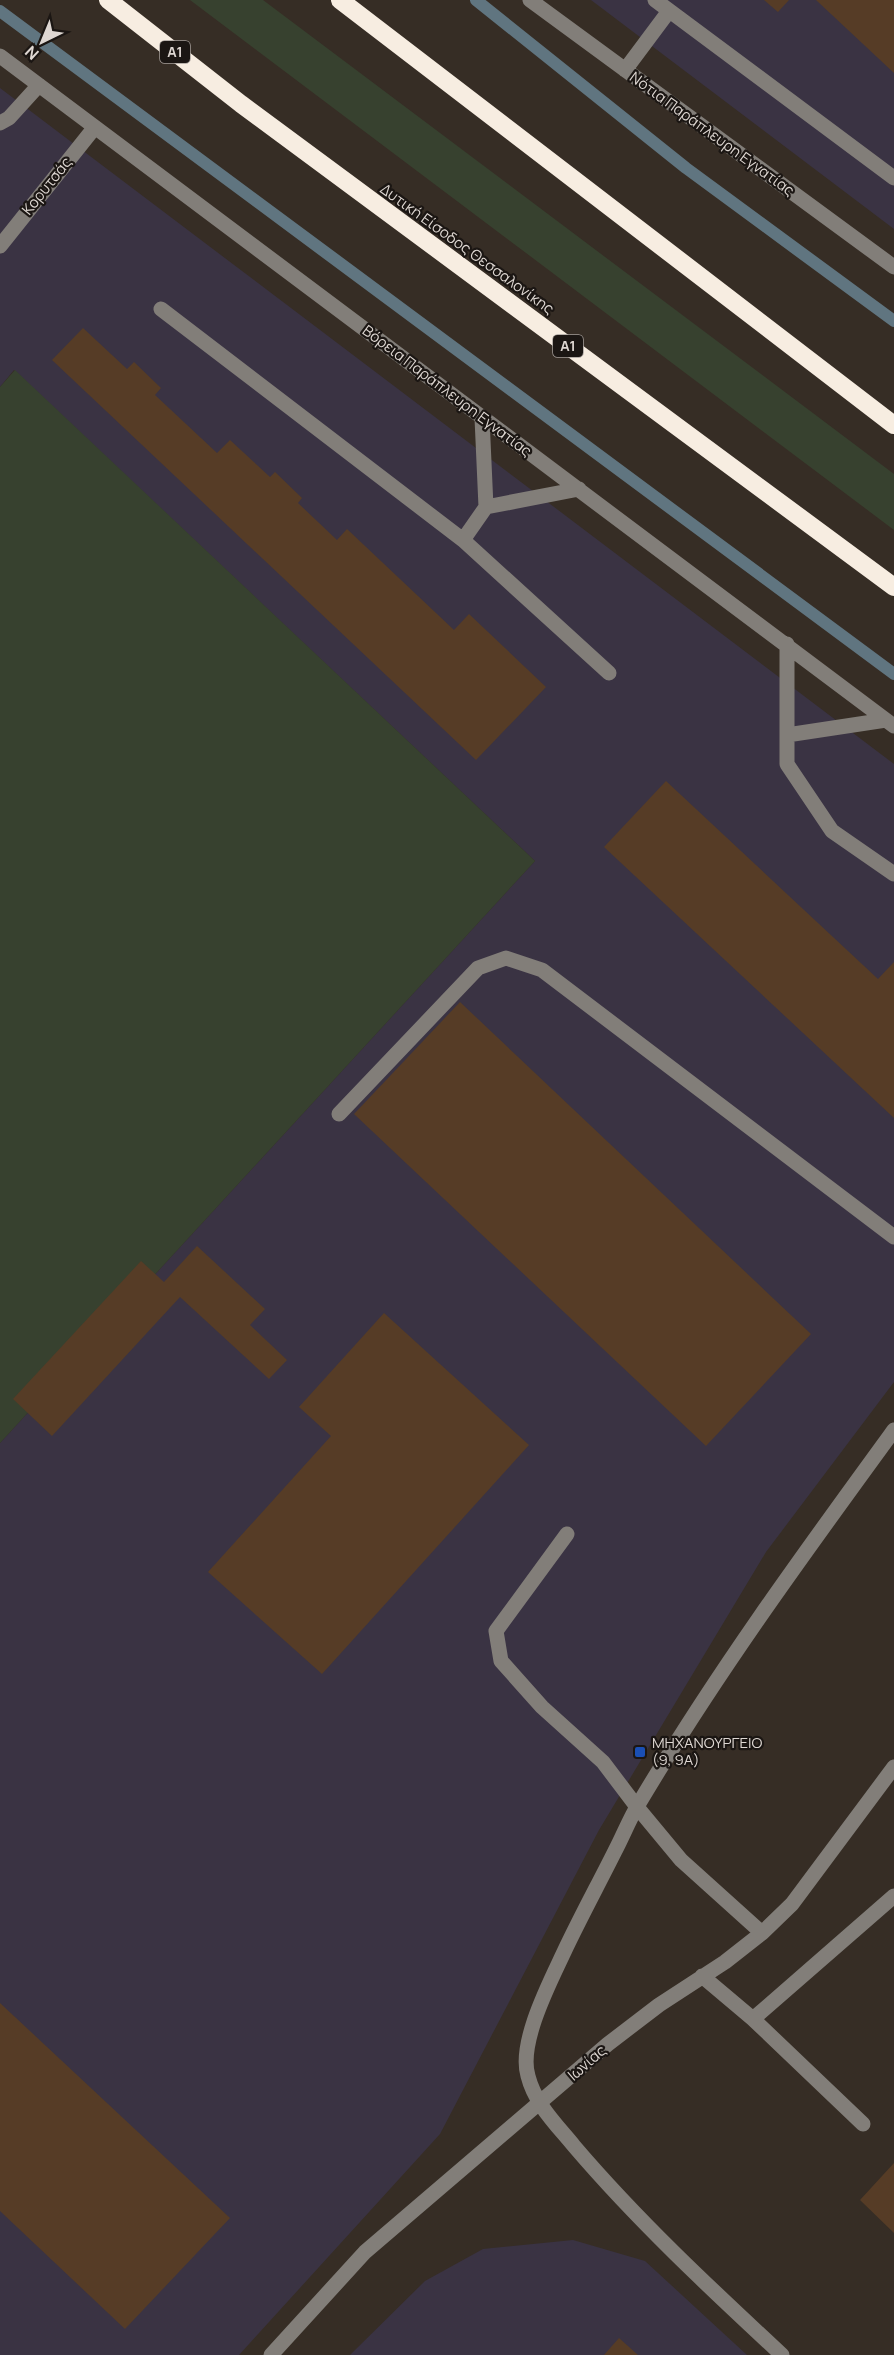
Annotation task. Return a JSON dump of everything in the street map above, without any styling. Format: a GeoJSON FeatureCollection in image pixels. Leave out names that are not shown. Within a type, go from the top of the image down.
{"type":"FeatureCollection","features":[{"type":"Feature","properties":{"kind":"highway","name":"Δυτική Είσοδος Θεσσαλονίκης"},"geometry":{"type":"LineString","coordinates":[[108,0],[251,112],[894,587]]}},
{"type":"Feature","properties":{"kind":"highway"},"geometry":{"type":"LineString","coordinates":[[340,0],[894,425]]}},
{"type":"Feature","properties":{"kind":"street","name":"Νότια Παράπλευρη Εγνατίας"},"geometry":{"type":"LineString","coordinates":[[530,0],[894,267]]}},
{"type":"Feature","properties":{"kind":"street"},"geometry":{"type":"LineString","coordinates":[[655,0],[894,178]]}},
{"type":"Feature","properties":{"kind":"street"},"geometry":{"type":"LineString","coordinates":[[624,70],[669,11]]}},
{"type":"Feature","properties":{"kind":"street","name":"Βόρεια Παράπλευρη Εγνατίας"},"geometry":{"type":"LineString","coordinates":[[0,56],[890,723]]}},
{"type":"Feature","properties":{"kind":"street"},"geometry":{"type":"LineString","coordinates":[[0,123],[9,118],[39,85]]}},
{"type":"Feature","properties":{"kind":"street","name":"Κορυτσάς"},"geometry":{"type":"LineString","coordinates":[[0,246],[95,127]]}},
{"type":"Feature","properties":{"kind":"street"},"geometry":{"type":"LineString","coordinates":[[161,309],[463,540],[609,674]]}},
{"type":"Feature","properties":{"kind":"street"},"geometry":{"type":"LineString","coordinates":[[463,540],[486,507],[482,418]]}},
{"type":"Feature","properties":{"kind":"street"},"geometry":{"type":"LineString","coordinates":[[486,507],[579,489]]}},
{"type":"Feature","properties":{"kind":"street"},"geometry":{"type":"LineString","coordinates":[[787,644],[787,764],[832,831],[894,874]]}},
{"type":"Feature","properties":{"kind":"street"},"geometry":{"type":"LineString","coordinates":[[787,735],[890,723]]}},
{"type":"Feature","properties":{"kind":"street"},"geometry":{"type":"LineString","coordinates":[[339,1114],[478,968],[506,958],[542,970],[894,1237]]}},
{"type":"Feature","properties":{"kind":"street"},"geometry":{"type":"LineString","coordinates":[[782,2355],[668,2248],[595,2171],[540,2104],[527,2074],[526,2050],[539,2008],[586,1904],[637,1807],[733,1657],[813,1541],[894,1430]]}},
{"type":"Feature","properties":{"kind":"street"},"geometry":{"type":"LineString","coordinates":[[567,1534],[496,1632],[501,1660],[542,1707],[603,1762],[681,1860],[762,1933]]}},
{"type":"Feature","properties":{"kind":"street","name":"Ιωνίας"},"geometry":{"type":"LineString","coordinates":[[271,2355],[365,2252],[608,2044],[659,2005],[762,1933],[792,1904],[894,1767]]}},
{"type":"Feature","properties":{"kind":"street"},"geometry":{"type":"LineString","coordinates":[[753,2019],[894,1896]]}},
{"type":"Feature","properties":{"kind":"street"},"geometry":{"type":"LineString","coordinates":[[702,1976],[753,2019],[863,2124]]}},
{"type":"Feature","properties":{"kind":"shaded area"},"geometry":{"type":"Polygon","coordinates":[[[591,0],[894,0],[894,229],[591,0]]]}},
{"type":"Feature","properties":{"kind":"shaded area"},"geometry":{"type":"Polygon","coordinates":[[[0,88],[894,764],[894,1382],[766,1552],[599,1830],[440,2134],[239,2355],[0,2355],[0,1443],[535,861],[14,370],[0,387],[0,88]]]}},
{"type":"Feature","properties":{"kind":"shaded area"},"geometry":{"type":"Polygon","coordinates":[[[573,2240],[645,2261],[747,2355],[350,2355],[425,2281],[483,2249],[573,2240]]]}},
{"type":"Feature","properties":{"kind":"green space"},"geometry":{"type":"Polygon","coordinates":[[[190,0],[263,0],[894,474],[894,530],[190,0]]]}},
{"type":"Feature","properties":{"kind":"green space"},"geometry":{"type":"Polygon","coordinates":[[[15,370],[535,861],[0,1443],[0,387],[15,370]]]}},
{"type":"Feature","properties":{"kind":"building"},"geometry":{"type":"Polygon","coordinates":[[[764,0],[789,0],[778,12],[764,0]]]}},
{"type":"Feature","properties":{"kind":"building"},"geometry":{"type":"Polygon","coordinates":[[[816,0],[894,0],[894,73],[816,0]]]}},
{"type":"Feature","properties":{"kind":"building"},"geometry":{"type":"Polygon","coordinates":[[[83,328],[127,369],[134,362],[161,388],[155,395],[217,453],[230,440],[270,477],[275,472],[302,498],[298,503],[337,540],[347,529],[454,630],[469,614],[546,687],[476,760],[52,360],[83,328]]]}},
{"type":"Feature","properties":{"kind":"building"},"geometry":{"type":"Polygon","coordinates":[[[666,781],[878,979],[894,962],[894,1118],[604,847],[666,781]]]}},
{"type":"Feature","properties":{"kind":"building"},"geometry":{"type":"Polygon","coordinates":[[[460,1002],[811,1334],[706,1446],[354,1114],[460,1002]]]}},
{"type":"Feature","properties":{"kind":"building"},"geometry":{"type":"Polygon","coordinates":[[[197,1246],[265,1309],[250,1325],[287,1360],[269,1379],[180,1297],[52,1436],[13,1399],[141,1261],[164,1282],[197,1246]]]}},
{"type":"Feature","properties":{"kind":"building"},"geometry":{"type":"Polygon","coordinates":[[[384,1313],[529,1445],[322,1674],[208,1572],[331,1436],[299,1407],[384,1313]]]}},
{"type":"Feature","properties":{"kind":"building"},"geometry":{"type":"Polygon","coordinates":[[[0,2003],[230,2218],[125,2329],[0,2211],[0,2003]]]}},
{"type":"Feature","properties":{"kind":"building"},"geometry":{"type":"Polygon","coordinates":[[[894,2163],[894,2233],[860,2200],[894,2163]]]}},
{"type":"Feature","properties":{"kind":"building"},"geometry":{"type":"Polygon","coordinates":[[[619,2338],[638,2355],[604,2355],[619,2338]]]}},
{"type":"Feature","properties":{"kind":"waterway"},"geometry":{"type":"LineString","coordinates":[[476,0],[686,168],[894,321]]}},
{"type":"Feature","properties":{"kind":"waterway"},"geometry":{"type":"LineString","coordinates":[[0,11],[894,674]]}},
{"type":"Feature","properties":{"kind":"place","name":"ΜΗΧΑΝΟΥΡΓΕΙΟ (9, 9Α)"},"geometry":{"type":"Point","coordinates":[640,1752]}}]}
